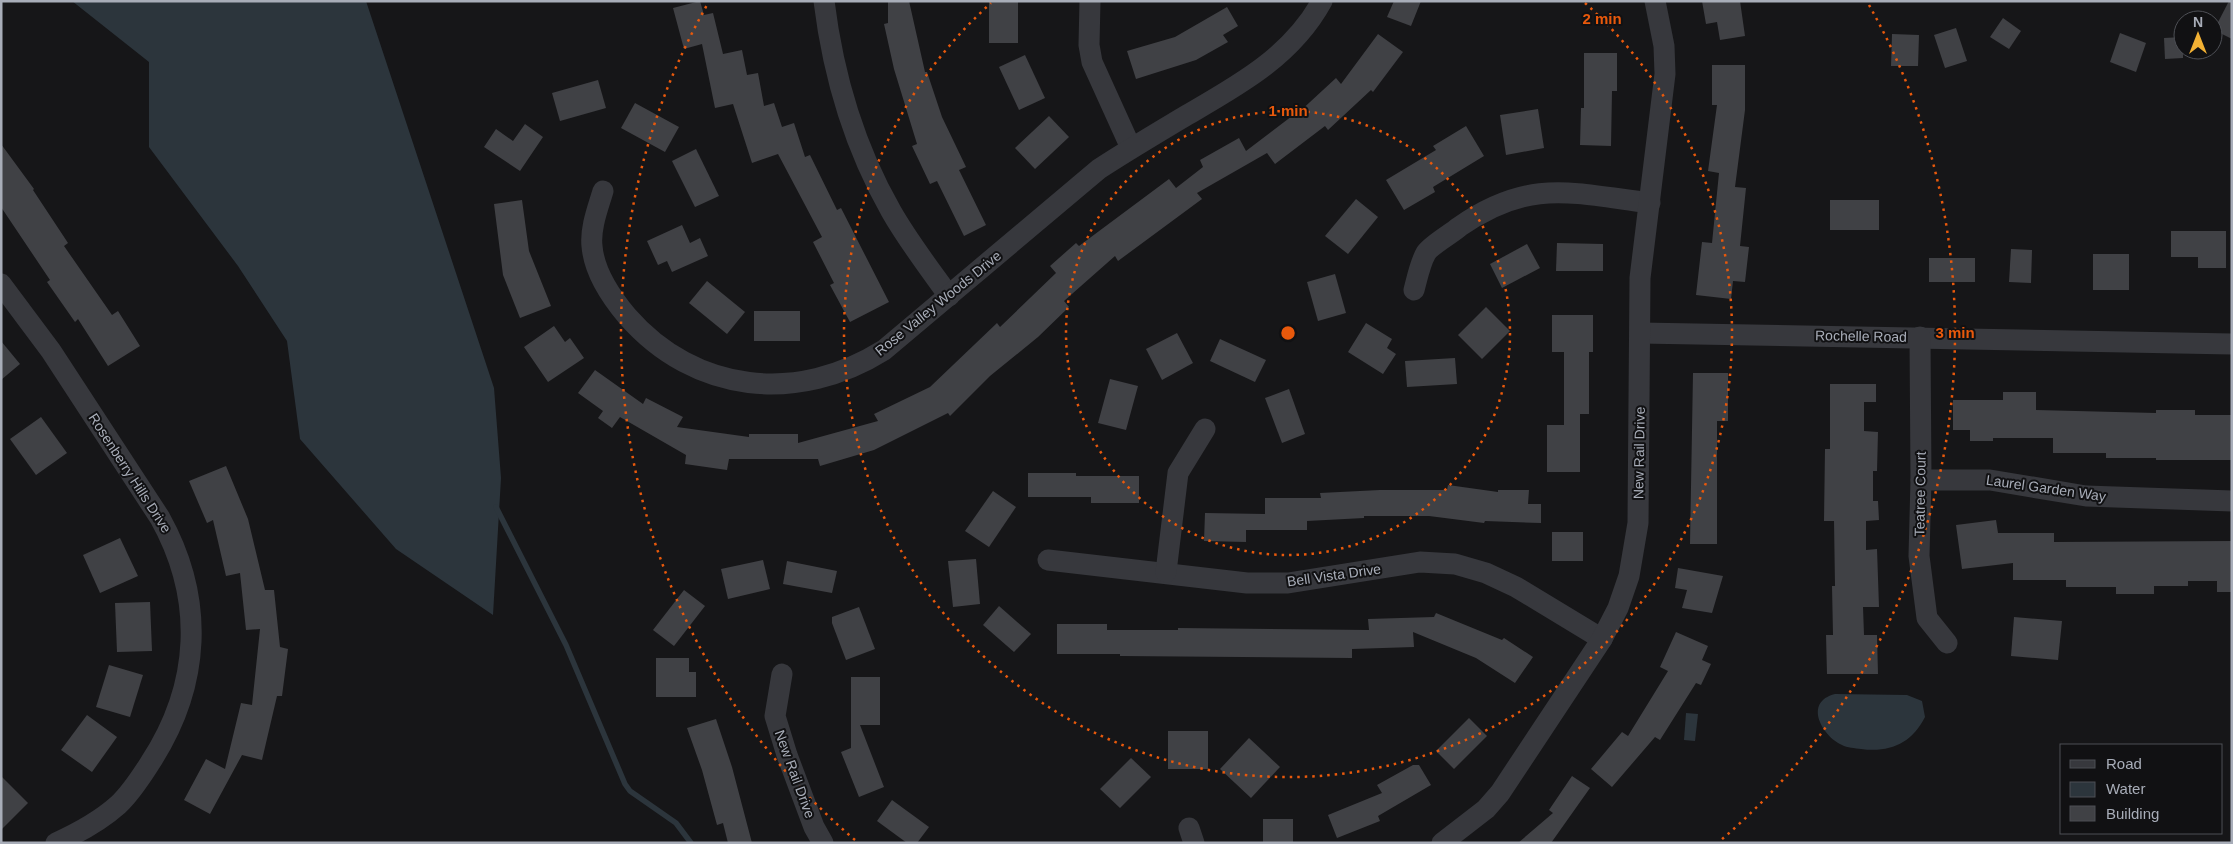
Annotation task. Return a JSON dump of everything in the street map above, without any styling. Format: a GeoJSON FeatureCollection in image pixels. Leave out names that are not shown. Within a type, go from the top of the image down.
{"type":"FeatureCollection","features":[{"type":"Feature","properties":{"kind":"street"},"geometry":{"type":"LineString","coordinates":[[824,1],[839,84],[868,166],[899,224],[949,296]]}},
{"type":"Feature","properties":{"kind":"street"},"geometry":{"type":"LineString","coordinates":[[1090,1],[1089,46],[1092,62],[1131,148]]}},
{"type":"Feature","properties":{"kind":"street","name":"Rose Valley Woods Drive"},"geometry":{"type":"LineString","coordinates":[[603,191],[592,232],[592,251],[599,274],[619,307],[638,328],[666,352],[700,371],[722,379],[784,384],[806,382],[833,375],[864,362],[884,350],[1099,169],[1131,148],[1224,94],[1278,57],[1306,26],[1322,1]]}},
{"type":"Feature","properties":{"kind":"street","name":"New Rail Drive"},"geometry":{"type":"LineString","coordinates":[[1442,843],[1486,810],[1500,793],[1602,639],[1618,608],[1629,576],[1638,523],[1640,278],[1665,74],[1664,46],[1654,1]]}},
{"type":"Feature","properties":{"kind":"street"},"geometry":{"type":"LineString","coordinates":[[1414,290],[1426,253],[1468,222],[1489,209],[1516,197],[1541,192],[1562,192],[1650,203]]}},
{"type":"Feature","properties":{"kind":"street","name":"Rosenberry Hills Drive"},"geometry":{"type":"LineString","coordinates":[[1,284],[51,351],[172,539],[186,580],[192,623],[189,670],[178,709],[163,744],[131,791],[118,805],[94,822],[56,843]]}},
{"type":"Feature","properties":{"kind":"street","name":"Rochelle Road"},"geometry":{"type":"LineString","coordinates":[[1640,333],[2232,344]]}},
{"type":"Feature","properties":{"kind":"street","name":"Teatree Court"},"geometry":{"type":"LineString","coordinates":[[1920,337],[1921,480],[1919,556],[1927,618],[1947,643]]}},
{"type":"Feature","properties":{"kind":"street"},"geometry":{"type":"LineString","coordinates":[[1166,572],[1178,473],[1206,429]]}},
{"type":"Feature","properties":{"kind":"street","name":"Laurel Garden Way"},"geometry":{"type":"LineString","coordinates":[[1921,480],[1990,480],[2086,496],[2232,501]]}},
{"type":"Feature","properties":{"kind":"street","name":"Bell Vista Drive"},"geometry":{"type":"LineString","coordinates":[[1048,560],[1166,572],[1247,583],[1288,583],[1420,562],[1455,564],[1486,573],[1516,587],[1602,639]]}},
{"type":"Feature","properties":{"kind":"street","name":"New Rail Drive"},"geometry":{"type":"LineString","coordinates":[[782,674],[775,716],[790,764],[814,827],[823,843]]}},
{"type":"Feature","properties":{"kind":"water"},"geometry":{"type":"Polygon","coordinates":[[[72,1],[366,1],[494,388],[501,478],[493,615],[396,549],[300,439],[287,341],[238,266],[149,147],[149,62],[72,1]]]}},
{"type":"Feature","properties":{"kind":"water"},"geometry":{"type":"Polygon","coordinates":[[[1835,694],[1907,695],[1922,701],[1925,717],[1914,734],[1899,744],[1872,750],[1846,747],[1835,741],[1828,734],[1819,719],[1818,711],[1820,704],[1825,698],[1835,694]]]}},
{"type":"Feature","properties":{"kind":"water"},"geometry":{"type":"Polygon","coordinates":[[[1686,713],[1698,714],[1695,741],[1684,740],[1686,713]]]}},
{"type":"Feature","properties":{"kind":"building"},"geometry":{"type":"Polygon","coordinates":[[[700,1],[704,15],[713,13],[723,54],[742,50],[747,75],[758,73],[764,106],[774,103],[782,127],[794,123],[805,157],[810,155],[837,210],[841,208],[889,302],[850,322],[830,285],[834,283],[813,242],[822,237],[778,154],[752,163],[733,104],[715,108],[702,44],[684,49],[673,8],[700,1]]]}},
{"type":"Feature","properties":{"kind":"building"},"geometry":{"type":"Polygon","coordinates":[[[888,1],[909,1],[925,72],[927,72],[942,117],[966,167],[959,170],[986,225],[964,236],[937,181],[930,184],[912,146],[917,144],[894,69],[884,24],[888,23],[888,1]]]}},
{"type":"Feature","properties":{"kind":"building"},"geometry":{"type":"Polygon","coordinates":[[[989,1],[1018,1],[1018,43],[989,43],[989,1]]]}},
{"type":"Feature","properties":{"kind":"building"},"geometry":{"type":"Polygon","coordinates":[[[1394,1],[1421,1],[1411,26],[1387,17],[1394,1]]]}},
{"type":"Feature","properties":{"kind":"building"},"geometry":{"type":"Polygon","coordinates":[[[1702,1],[1740,1],[1745,36],[1720,40],[1717,22],[1706,24],[1702,1]]]}},
{"type":"Feature","properties":{"kind":"building"},"geometry":{"type":"Polygon","coordinates":[[[2229,1],[2232,1],[2232,39],[2223,34],[2223,13],[2229,1]]]}},
{"type":"Feature","properties":{"kind":"building"},"geometry":{"type":"Polygon","coordinates":[[[1227,7],[1238,26],[1223,35],[1228,42],[1196,60],[1136,79],[1127,51],[1175,37],[1227,7]]]}},
{"type":"Feature","properties":{"kind":"building"},"geometry":{"type":"Polygon","coordinates":[[[2003,18],[2021,31],[2009,49],[1990,37],[2003,18]]]}},
{"type":"Feature","properties":{"kind":"building"},"geometry":{"type":"Polygon","coordinates":[[[1956,28],[1967,61],[1945,68],[1934,35],[1956,28]]]}},
{"type":"Feature","properties":{"kind":"building"},"geometry":{"type":"Polygon","coordinates":[[[2120,33],[2146,43],[2136,72],[2110,62],[2120,33]]]}},
{"type":"Feature","properties":{"kind":"building"},"geometry":{"type":"Polygon","coordinates":[[[1378,34],[1403,52],[1373,92],[1371,90],[1328,130],[1325,126],[1275,164],[1267,153],[1197,193],[1202,199],[1118,261],[1115,256],[1064,301],[1069,307],[1038,337],[990,376],[950,416],[948,413],[874,450],[820,466],[818,459],[729,459],[727,470],[685,464],[686,455],[620,417],[612,428],[598,418],[603,411],[578,393],[595,370],[643,404],[646,398],[683,417],[677,427],[749,437],[749,434],[798,434],[798,443],[878,421],[874,414],[930,387],[997,323],[1000,327],[1056,273],[1050,266],[1076,243],[1079,246],[1169,179],[1176,188],[1203,167],[1200,160],[1239,138],[1246,151],[1297,114],[1336,78],[1341,84],[1378,34]]]}},
{"type":"Feature","properties":{"kind":"building"},"geometry":{"type":"Polygon","coordinates":[[[1892,34],[1919,35],[1918,66],[1891,66],[1892,34]]]}},
{"type":"Feature","properties":{"kind":"building"},"geometry":{"type":"Polygon","coordinates":[[[2164,38],[2173,38],[2173,59],[2165,59],[2164,38]]]}},
{"type":"Feature","properties":{"kind":"building"},"geometry":{"type":"Polygon","coordinates":[[[1584,53],[1617,53],[1617,91],[1612,91],[1611,146],[1580,145],[1581,108],[1584,108],[1584,53]]]}},
{"type":"Feature","properties":{"kind":"building"},"geometry":{"type":"Polygon","coordinates":[[[1025,55],[1045,98],[1019,110],[999,67],[1025,55]]]}},
{"type":"Feature","properties":{"kind":"building"},"geometry":{"type":"Polygon","coordinates":[[[1712,65],[1745,65],[1745,110],[1735,187],[1746,188],[1740,246],[1749,247],[1745,282],[1733,281],[1731,299],[1696,295],[1702,242],[1712,243],[1719,173],[1708,171],[1717,105],[1712,105],[1712,65]]]}},
{"type":"Feature","properties":{"kind":"building"},"geometry":{"type":"Polygon","coordinates":[[[598,80],[606,108],[560,121],[552,93],[598,80]]]}},
{"type":"Feature","properties":{"kind":"building"},"geometry":{"type":"Polygon","coordinates":[[[635,103],[679,127],[665,152],[621,128],[635,103]]]}},
{"type":"Feature","properties":{"kind":"building"},"geometry":{"type":"Polygon","coordinates":[[[1538,109],[1544,148],[1506,155],[1500,115],[1538,109]]]}},
{"type":"Feature","properties":{"kind":"building"},"geometry":{"type":"Polygon","coordinates":[[[1049,116],[1069,137],[1035,169],[1015,148],[1049,116]]]}},
{"type":"Feature","properties":{"kind":"building"},"geometry":{"type":"Polygon","coordinates":[[[525,124],[543,137],[520,171],[484,147],[496,129],[513,141],[525,124]]]}},
{"type":"Feature","properties":{"kind":"building"},"geometry":{"type":"Polygon","coordinates":[[[1466,126],[1484,156],[1433,187],[1435,192],[1404,210],[1386,180],[1436,150],[1433,146],[1466,126]]]}},
{"type":"Feature","properties":{"kind":"building"},"geometry":{"type":"Polygon","coordinates":[[[1,144],[34,189],[68,243],[64,246],[112,315],[118,311],[140,346],[108,366],[78,319],[75,322],[47,282],[50,280],[1,207],[1,144]]]}},
{"type":"Feature","properties":{"kind":"building"},"geometry":{"type":"Polygon","coordinates":[[[696,149],[719,196],[695,207],[672,161],[696,149]]]}},
{"type":"Feature","properties":{"kind":"building"},"geometry":{"type":"Polygon","coordinates":[[[1356,199],[1378,217],[1348,254],[1325,236],[1356,199]]]}},
{"type":"Feature","properties":{"kind":"building"},"geometry":{"type":"Polygon","coordinates":[[[522,200],[529,251],[551,306],[520,318],[503,275],[494,204],[522,200]]]}},
{"type":"Feature","properties":{"kind":"building"},"geometry":{"type":"Polygon","coordinates":[[[1830,200],[1879,200],[1879,230],[1830,230],[1830,200]]]}},
{"type":"Feature","properties":{"kind":"building"},"geometry":{"type":"Polygon","coordinates":[[[682,225],[690,243],[700,238],[708,256],[672,272],[667,261],[658,265],[647,241],[682,225]]]}},
{"type":"Feature","properties":{"kind":"building"},"geometry":{"type":"Polygon","coordinates":[[[2171,231],[2226,231],[2226,268],[2198,268],[2198,257],[2171,257],[2171,231]]]}},
{"type":"Feature","properties":{"kind":"building"},"geometry":{"type":"Polygon","coordinates":[[[1557,243],[1603,244],[1603,271],[1556,271],[1557,243]]]}},
{"type":"Feature","properties":{"kind":"building"},"geometry":{"type":"Polygon","coordinates":[[[1527,244],[1540,268],[1502,288],[1490,264],[1527,244]]]}},
{"type":"Feature","properties":{"kind":"building"},"geometry":{"type":"Polygon","coordinates":[[[2011,249],[2032,250],[2031,283],[2009,282],[2011,249]]]}},
{"type":"Feature","properties":{"kind":"building"},"geometry":{"type":"Polygon","coordinates":[[[2093,254],[2129,254],[2129,290],[2093,290],[2093,254]]]}},
{"type":"Feature","properties":{"kind":"building"},"geometry":{"type":"Polygon","coordinates":[[[1929,258],[1975,258],[1975,282],[1929,282],[1929,258]]]}},
{"type":"Feature","properties":{"kind":"building"},"geometry":{"type":"Polygon","coordinates":[[[1335,274],[1346,313],[1318,321],[1307,282],[1335,274]]]}},
{"type":"Feature","properties":{"kind":"building"},"geometry":{"type":"Polygon","coordinates":[[[707,281],[745,312],[727,334],[689,303],[707,281]]]}},
{"type":"Feature","properties":{"kind":"building"},"geometry":{"type":"Polygon","coordinates":[[[1486,307],[1510,331],[1482,359],[1458,335],[1486,307]]]}},
{"type":"Feature","properties":{"kind":"building"},"geometry":{"type":"Polygon","coordinates":[[[754,311],[800,311],[800,341],[754,341],[754,311]]]}},
{"type":"Feature","properties":{"kind":"building"},"geometry":{"type":"Polygon","coordinates":[[[1552,315],[1593,315],[1593,352],[1589,352],[1589,414],[1580,414],[1580,472],[1547,472],[1547,425],[1564,425],[1564,352],[1552,352],[1552,315]]]}},
{"type":"Feature","properties":{"kind":"building"},"geometry":{"type":"Polygon","coordinates":[[[1366,323],[1392,339],[1387,348],[1396,354],[1383,374],[1348,352],[1366,323]]]}},
{"type":"Feature","properties":{"kind":"building"},"geometry":{"type":"Polygon","coordinates":[[[554,326],[565,342],[570,338],[584,358],[548,382],[524,347],[554,326]]]}},
{"type":"Feature","properties":{"kind":"building"},"geometry":{"type":"Polygon","coordinates":[[[1177,333],[1193,363],[1162,380],[1146,349],[1177,333]]]}},
{"type":"Feature","properties":{"kind":"building"},"geometry":{"type":"Polygon","coordinates":[[[1220,339],[1266,360],[1255,382],[1210,361],[1220,339]]]}},
{"type":"Feature","properties":{"kind":"building"},"geometry":{"type":"Polygon","coordinates":[[[1,341],[20,364],[1,380],[1,341]]]}},
{"type":"Feature","properties":{"kind":"building"},"geometry":{"type":"Polygon","coordinates":[[[1455,358],[1457,384],[1407,387],[1405,361],[1455,358]]]}},
{"type":"Feature","properties":{"kind":"building"},"geometry":{"type":"Polygon","coordinates":[[[1693,373],[1728,373],[1728,421],[1717,421],[1717,544],[1690,544],[1693,373]]]}},
{"type":"Feature","properties":{"kind":"building"},"geometry":{"type":"Polygon","coordinates":[[[1110,379],[1138,386],[1126,430],[1098,423],[1110,379]]]}},
{"type":"Feature","properties":{"kind":"building"},"geometry":{"type":"Polygon","coordinates":[[[1830,384],[1876,384],[1876,402],[1864,402],[1864,431],[1878,432],[1877,471],[1873,471],[1873,501],[1878,501],[1879,520],[1866,521],[1866,550],[1877,549],[1879,607],[1863,607],[1864,635],[1877,635],[1878,674],[1827,674],[1826,635],[1833,635],[1832,586],[1835,586],[1834,521],[1824,521],[1825,449],[1830,449],[1830,384]]]}},
{"type":"Feature","properties":{"kind":"building"},"geometry":{"type":"Polygon","coordinates":[[[1289,389],[1305,434],[1282,443],[1265,398],[1289,389]]]}},
{"type":"Feature","properties":{"kind":"building"},"geometry":{"type":"Polygon","coordinates":[[[2003,392],[2036,392],[2036,410],[2156,413],[2156,410],[2195,410],[2195,415],[2232,415],[2232,460],[2156,460],[2156,458],[2106,458],[2106,453],[2053,453],[2053,438],[1993,438],[1993,441],[1970,441],[1970,430],[1953,430],[1953,400],[2003,400],[2003,392]]]}},
{"type":"Feature","properties":{"kind":"building"},"geometry":{"type":"Polygon","coordinates":[[[41,417],[67,453],[36,475],[10,439],[41,417]]]}},
{"type":"Feature","properties":{"kind":"building"},"geometry":{"type":"Polygon","coordinates":[[[226,466],[248,519],[265,590],[274,590],[280,647],[288,649],[282,696],[277,696],[262,760],[242,755],[210,814],[184,800],[206,759],[225,769],[241,703],[252,705],[260,629],[246,630],[240,573],[226,576],[213,520],[207,523],[189,481],[226,466]]]}},
{"type":"Feature","properties":{"kind":"building"},"geometry":{"type":"Polygon","coordinates":[[[1028,473],[1076,473],[1076,476],[1139,476],[1139,503],[1091,503],[1091,497],[1028,497],[1028,473]]]}},
{"type":"Feature","properties":{"kind":"building"},"geometry":{"type":"Polygon","coordinates":[[[1448,485],[1498,492],[1498,490],[1529,490],[1528,504],[1541,504],[1541,523],[1485,521],[1484,523],[1429,516],[1364,516],[1364,518],[1307,521],[1307,530],[1246,530],[1246,542],[1204,541],[1205,513],[1265,514],[1265,498],[1321,498],[1320,493],[1380,490],[1447,490],[1448,485]]]}},
{"type":"Feature","properties":{"kind":"building"},"geometry":{"type":"Polygon","coordinates":[[[993,491],[1016,507],[989,547],[965,531],[993,491]]]}},
{"type":"Feature","properties":{"kind":"building"},"geometry":{"type":"Polygon","coordinates":[[[1996,520],[1998,533],[2054,533],[2054,542],[2232,541],[2232,592],[2217,592],[2217,581],[2188,581],[2188,586],[2154,586],[2154,594],[2116,594],[2116,587],[2066,587],[2066,580],[2013,580],[2013,563],[1962,569],[1956,525],[1996,520]]]}},
{"type":"Feature","properties":{"kind":"building"},"geometry":{"type":"Polygon","coordinates":[[[1552,532],[1583,532],[1583,561],[1552,561],[1552,532]]]}},
{"type":"Feature","properties":{"kind":"building"},"geometry":{"type":"Polygon","coordinates":[[[120,538],[138,576],[100,593],[83,555],[120,538]]]}},
{"type":"Feature","properties":{"kind":"building"},"geometry":{"type":"Polygon","coordinates":[[[976,559],[980,604],[953,607],[948,561],[976,559]]]}},
{"type":"Feature","properties":{"kind":"building"},"geometry":{"type":"Polygon","coordinates":[[[763,560],[770,589],[728,599],[721,569],[763,560]]]}},
{"type":"Feature","properties":{"kind":"building"},"geometry":{"type":"Polygon","coordinates":[[[787,561],[837,571],[832,593],[783,584],[787,561]]]}},
{"type":"Feature","properties":{"kind":"building"},"geometry":{"type":"Polygon","coordinates":[[[1678,568],[1723,576],[1712,613],[1682,608],[1687,590],[1675,588],[1678,568]]]}},
{"type":"Feature","properties":{"kind":"building"},"geometry":{"type":"Polygon","coordinates":[[[684,590],[705,606],[674,646],[653,630],[684,590]]]}},
{"type":"Feature","properties":{"kind":"building"},"geometry":{"type":"Polygon","coordinates":[[[150,602],[152,651],[117,652],[115,603],[150,602]]]}},
{"type":"Feature","properties":{"kind":"building"},"geometry":{"type":"Polygon","coordinates":[[[999,606],[1031,634],[1014,652],[983,625],[999,606]]]}},
{"type":"Feature","properties":{"kind":"building"},"geometry":{"type":"Polygon","coordinates":[[[859,607],[875,649],[846,660],[832,623],[832,617],[859,607]]]}},
{"type":"Feature","properties":{"kind":"building"},"geometry":{"type":"Polygon","coordinates":[[[1436,613],[1502,640],[1504,638],[1533,657],[1515,683],[1476,658],[1413,632],[1414,647],[1352,649],[1352,658],[1057,654],[1057,624],[1107,624],[1107,630],[1178,630],[1178,628],[1369,630],[1368,619],[1434,617],[1436,613]]]}},
{"type":"Feature","properties":{"kind":"building"},"geometry":{"type":"Polygon","coordinates":[[[2014,617],[2062,621],[2058,660],[2011,656],[2014,617]]]}},
{"type":"Feature","properties":{"kind":"building"},"geometry":{"type":"Polygon","coordinates":[[[1676,632],[1708,646],[1702,660],[1711,664],[1701,685],[1696,683],[1660,740],[1655,737],[1612,787],[1591,769],[1622,732],[1628,736],[1668,671],[1660,667],[1676,632]]]}},
{"type":"Feature","properties":{"kind":"building"},"geometry":{"type":"Polygon","coordinates":[[[656,658],[689,658],[689,672],[696,672],[696,697],[656,697],[656,658]]]}},
{"type":"Feature","properties":{"kind":"building"},"geometry":{"type":"Polygon","coordinates":[[[109,665],[143,675],[130,717],[96,707],[109,665]]]}},
{"type":"Feature","properties":{"kind":"building"},"geometry":{"type":"Polygon","coordinates":[[[851,677],[880,677],[880,725],[860,725],[884,787],[859,797],[841,752],[851,748],[851,677]]]}},
{"type":"Feature","properties":{"kind":"building"},"geometry":{"type":"Polygon","coordinates":[[[87,715],[117,737],[92,772],[61,750],[87,715]]]}},
{"type":"Feature","properties":{"kind":"building"},"geometry":{"type":"Polygon","coordinates":[[[1469,718],[1487,736],[1454,769],[1436,751],[1469,718]]]}},
{"type":"Feature","properties":{"kind":"building"},"geometry":{"type":"Polygon","coordinates":[[[716,719],[732,767],[752,843],[728,843],[723,823],[717,825],[702,770],[687,728],[716,719]]]}},
{"type":"Feature","properties":{"kind":"building"},"geometry":{"type":"Polygon","coordinates":[[[1168,731],[1208,731],[1208,769],[1168,769],[1168,731]]]}},
{"type":"Feature","properties":{"kind":"building"},"geometry":{"type":"Polygon","coordinates":[[[1249,738],[1280,767],[1251,798],[1220,769],[1249,738]]]}},
{"type":"Feature","properties":{"kind":"building"},"geometry":{"type":"Polygon","coordinates":[[[1131,758],[1151,777],[1120,808],[1100,789],[1131,758]]]}},
{"type":"Feature","properties":{"kind":"building"},"geometry":{"type":"Polygon","coordinates":[[[1413,765],[1419,765],[1431,785],[1378,816],[1380,821],[1337,838],[1328,815],[1382,793],[1377,785],[1413,765]]]}},
{"type":"Feature","properties":{"kind":"building"},"geometry":{"type":"Polygon","coordinates":[[[1,776],[28,803],[1,830],[1,776]]]}},
{"type":"Feature","properties":{"kind":"building"},"geometry":{"type":"Polygon","coordinates":[[[1572,776],[1590,788],[1551,843],[1518,843],[1553,813],[1549,810],[1572,776]]]}},
{"type":"Feature","properties":{"kind":"building"},"geometry":{"type":"Polygon","coordinates":[[[892,800],[929,827],[917,843],[907,843],[877,821],[892,800]]]}},
{"type":"Feature","properties":{"kind":"building"},"geometry":{"type":"Polygon","coordinates":[[[1263,819],[1293,819],[1293,843],[1263,843],[1263,819]]]}},
{"type":"Feature","properties":{"kind":"waterway"},"geometry":{"type":"LineString","coordinates":[[496,507],[566,645],[625,784],[630,791],[676,823],[691,843]]}}]}
